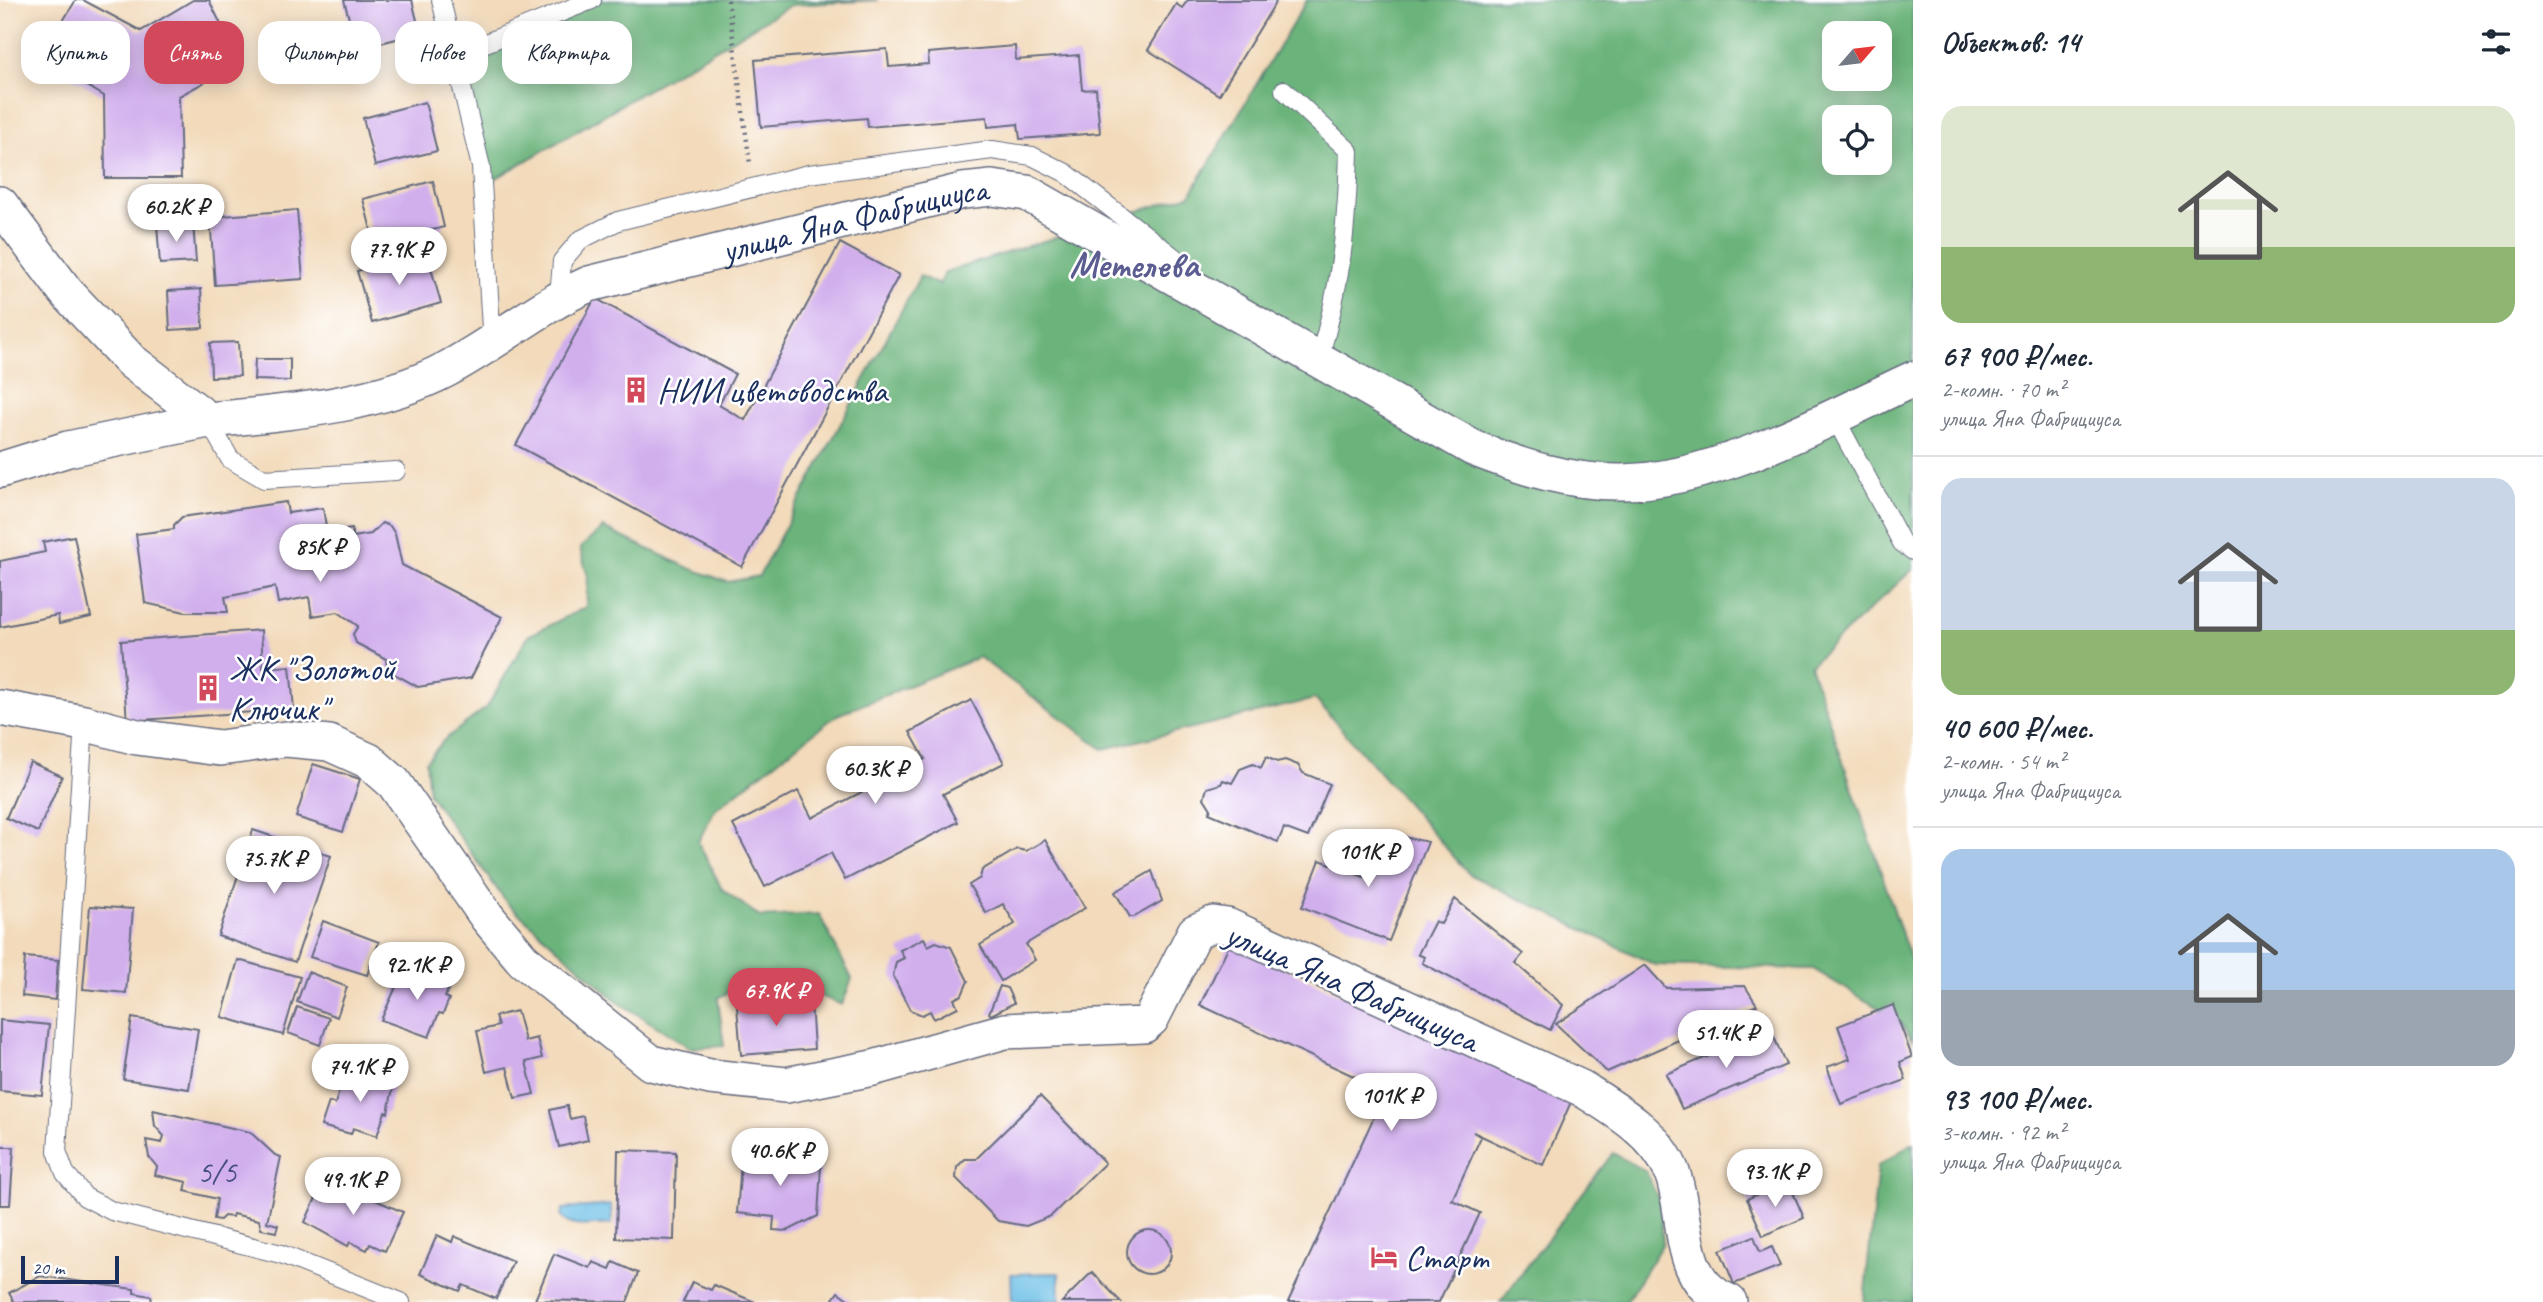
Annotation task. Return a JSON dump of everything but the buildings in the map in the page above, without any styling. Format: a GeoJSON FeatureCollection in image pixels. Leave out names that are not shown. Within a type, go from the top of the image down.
{"type":"FeatureCollection","features":[{"type":"Feature","properties":{"kind":"street","name":"улица Яна Фабрициуса"},"geometry":{"type":"LineString","coordinates":[[0,470],[68,449],[208,420],[283,414],[390,392],[444,371],[492,344],[559,298],[615,278],[963,191],[992,188],[1027,193],[1473,447],[1519,466],[1561,476],[1623,482],[1667,478],[1707,468],[1834,416],[1913,379]]}},
{"type":"Feature","properties":{"kind":"street"},"geometry":{"type":"LineString","coordinates":[[0,204],[66,292],[131,361],[208,420]]}},
{"type":"Feature","properties":{"kind":"street","name":"улица Яна Фабрициуса"},"geometry":{"type":"LineString","coordinates":[[0,708],[84,723],[137,737],[220,748],[286,739],[329,743],[369,761],[394,783],[487,917],[523,960],[651,1063],[710,1077],[786,1085],[873,1068],[1005,1031],[1144,1025],[1151,1019],[1195,932],[1213,924],[1227,926],[1581,1088],[1626,1117],[1657,1147],[1672,1171],[1692,1267],[1709,1289],[1729,1302]]}},
{"type":"Feature","properties":{"kind":"lane"},"geometry":{"type":"LineString","coordinates":[[441,0],[447,21]]}},
{"type":"Feature","properties":{"kind":"lane"},"geometry":{"type":"LineString","coordinates":[[488,42],[592,0]]}},
{"type":"Feature","properties":{"kind":"lane"},"geometry":{"type":"LineString","coordinates":[[462,84],[481,167],[492,344]]}},
{"type":"Feature","properties":{"kind":"lane"},"geometry":{"type":"LineString","coordinates":[[1284,90],[1349,151],[1348,206],[1336,302],[1319,358]]}},
{"type":"Feature","properties":{"kind":"lane"},"geometry":{"type":"LineString","coordinates":[[559,298],[562,261],[580,240],[618,221],[809,174],[992,150],[1032,156],[1066,173],[1268,329]]}},
{"type":"Feature","properties":{"kind":"lane"},"geometry":{"type":"LineString","coordinates":[[1834,416],[1902,543],[1913,551]]}},
{"type":"Feature","properties":{"kind":"lane"},"geometry":{"type":"LineString","coordinates":[[208,420],[230,459],[264,479],[396,471]]}},
{"type":"Feature","properties":{"kind":"lane"},"geometry":{"type":"LineString","coordinates":[[84,723],[57,1151],[65,1173],[85,1197],[113,1211],[281,1254],[401,1302]]}},
{"type":"Feature","properties":{"kind":"path"},"geometry":{"type":"LineString","coordinates":[[728,0],[751,168]]}},
{"type":"Feature","properties":{"kind":"green space"},"geometry":{"type":"Polygon","coordinates":[[[592,0],[878,0],[791,5],[483,186],[462,84],[488,84],[488,42],[502,36],[502,84],[632,84],[632,21],[540,21],[592,0]]]}},
{"type":"Feature","properties":{"kind":"green space"},"geometry":{"type":"Polygon","coordinates":[[[1307,0],[1913,0],[1913,569],[1810,665],[1913,966],[1913,1040],[1898,1020],[1813,969],[1655,965],[1469,874],[1315,699],[1103,749],[979,657],[837,715],[715,809],[698,842],[722,889],[760,917],[819,914],[852,979],[842,1005],[791,984],[748,981],[718,998],[724,1046],[691,1048],[618,1002],[507,903],[429,794],[426,761],[444,740],[487,707],[528,636],[586,607],[588,577],[580,548],[603,528],[689,568],[728,582],[759,576],[920,276],[939,285],[945,272],[1190,195],[1307,0]]]}},
{"type":"Feature","properties":{"kind":"green space"},"geometry":{"type":"Polygon","coordinates":[[[1913,1143],[1913,1302],[1864,1302],[1878,1166],[1913,1143]]]}},
{"type":"Feature","properties":{"kind":"green space"},"geometry":{"type":"Polygon","coordinates":[[[1613,1153],[1646,1172],[1660,1203],[1663,1243],[1626,1302],[1500,1302],[1613,1153]]]}},
{"type":"Feature","properties":{"kind":"water"},"geometry":{"type":"Polygon","coordinates":[[[611,1205],[612,1224],[576,1225],[565,1221],[561,1216],[563,1209],[611,1205]]]}},
{"type":"Feature","properties":{"kind":"water"},"geometry":{"type":"Polygon","coordinates":[[[1059,1273],[1060,1300],[1012,1301],[1011,1274],[1059,1273]]]}},
{"type":"Feature","properties":{"kind":"place","name":"НИИ цветоводства"},"geometry":{"type":"Point","coordinates":[636,390]}},
{"type":"Feature","properties":{"kind":"place","name":"ЖК \"Золотой Ключик\""},"geometry":{"type":"Point","coordinates":[208,688]}},
{"type":"Feature","properties":{"kind":"place","name":"Старт"},"geometry":{"type":"Point","coordinates":[1384,1257]}},
{"type":"Feature","properties":{"kind":"district","name":"Метелева"},"geometry":{"type":"Point","coordinates":[1134,264]}}]}
